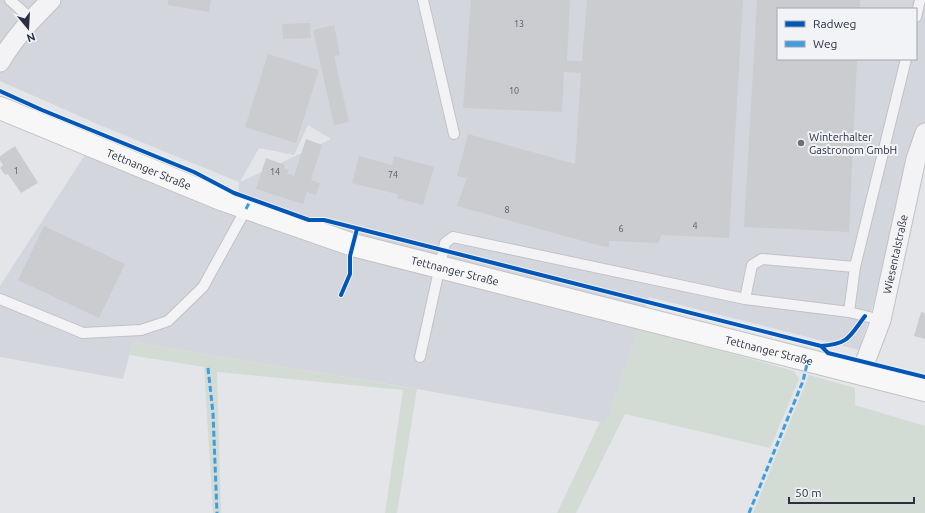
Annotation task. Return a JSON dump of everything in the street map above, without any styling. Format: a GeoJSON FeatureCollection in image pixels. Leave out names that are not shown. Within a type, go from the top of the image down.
{"type":"FeatureCollection","features":[{"type":"Feature","properties":{"kind":"main road","name":"Tettnanger Straße"},"geometry":{"type":"LineString","coordinates":[[0,108],[246,209],[353,246],[439,266],[925,390]]}},
{"type":"Feature","properties":{"kind":"street"},"geometry":{"type":"LineString","coordinates":[[0,62],[8,48],[31,19],[51,0]]}},
{"type":"Feature","properties":{"kind":"street","name":"Wiesentalstraße"},"geometry":{"type":"LineString","coordinates":[[861,373],[881,320],[916,159],[925,133]]}},
{"type":"Feature","properties":{"kind":"lane"},"geometry":{"type":"LineString","coordinates":[[10,0],[31,19]]}},
{"type":"Feature","properties":{"kind":"lane"},"geometry":{"type":"LineString","coordinates":[[423,0],[454,134]]}},
{"type":"Feature","properties":{"kind":"lane"},"geometry":{"type":"LineString","coordinates":[[917,13],[920,0]]}},
{"type":"Feature","properties":{"kind":"lane"},"geometry":{"type":"LineString","coordinates":[[849,312],[855,267],[906,60]]}},
{"type":"Feature","properties":{"kind":"lane"},"geometry":{"type":"LineString","coordinates":[[0,299],[83,333],[141,330],[168,321],[203,287],[246,209]]}},
{"type":"Feature","properties":{"kind":"lane"},"geometry":{"type":"LineString","coordinates":[[420,357],[445,243],[453,237],[745,299],[849,312],[881,320]]}},
{"type":"Feature","properties":{"kind":"lane"},"geometry":{"type":"LineString","coordinates":[[745,299],[752,265],[762,259],[855,267]]}},
{"type":"Feature","properties":{"kind":"shaded area","name":"Winterhalter Gastronom GmbH"},"geometry":{"type":"Polygon","coordinates":[[[0,0],[925,0],[925,140],[859,350],[649,297],[606,423],[406,387],[133,342],[123,379],[0,357],[0,286],[86,153],[237,213],[239,182],[102,126],[0,81],[0,0]],[[308,125],[294,155],[259,148],[240,182],[331,139],[308,125]]]}},
{"type":"Feature","properties":{"kind":"shaded area"},"geometry":{"type":"Polygon","coordinates":[[[638,328],[794,371],[799,379],[770,448],[625,414],[576,513],[557,513],[600,422],[606,422],[638,328]]]}},
{"type":"Feature","properties":{"kind":"shaded area"},"geometry":{"type":"Polygon","coordinates":[[[133,342],[417,389],[397,513],[385,513],[403,390],[217,372],[221,513],[213,513],[204,367],[129,355],[133,342]]]}},
{"type":"Feature","properties":{"kind":"shaded area"},"geometry":{"type":"Polygon","coordinates":[[[809,375],[855,388],[855,405],[925,426],[925,513],[753,513],[809,375]]]}},
{"type":"Feature","properties":{"kind":"building"},"geometry":{"type":"Polygon","coordinates":[[[168,0],[211,0],[209,12],[168,5],[168,0]]]}},
{"type":"Feature","properties":{"kind":"building"},"geometry":{"type":"Polygon","coordinates":[[[471,0],[570,0],[567,61],[582,61],[587,0],[743,0],[729,238],[661,235],[659,243],[609,241],[609,247],[457,206],[467,178],[457,176],[468,134],[575,164],[581,73],[564,72],[562,112],[463,108],[471,0]]]}},
{"type":"Feature","properties":{"kind":"building","name":"Winterhalter Gastronom GmbH"},"geometry":{"type":"Polygon","coordinates":[[[757,0],[860,0],[860,8],[777,8],[777,60],[857,60],[849,232],[744,227],[757,0]]]}},
{"type":"Feature","properties":{"kind":"building"},"geometry":{"type":"Polygon","coordinates":[[[310,23],[311,38],[283,39],[282,24],[310,23]]]}},
{"type":"Feature","properties":{"kind":"building"},"geometry":{"type":"Polygon","coordinates":[[[334,25],[340,55],[334,56],[349,122],[334,125],[313,30],[334,25]]]}},
{"type":"Feature","properties":{"kind":"building"},"geometry":{"type":"Polygon","coordinates":[[[268,54],[319,70],[296,143],[245,127],[268,54]]]}},
{"type":"Feature","properties":{"kind":"building"},"geometry":{"type":"Polygon","coordinates":[[[306,139],[322,145],[311,180],[320,183],[316,195],[307,192],[303,204],[256,189],[266,158],[285,165],[284,168],[289,170],[287,173],[294,176],[306,139]]]}},
{"type":"Feature","properties":{"kind":"building"},"geometry":{"type":"Polygon","coordinates":[[[15,146],[38,183],[21,193],[8,174],[5,175],[0,168],[3,165],[0,160],[0,156],[15,146]]]}},
{"type":"Feature","properties":{"kind":"building"},"geometry":{"type":"Polygon","coordinates":[[[359,156],[392,165],[394,156],[434,167],[423,205],[397,198],[397,194],[352,183],[359,156]]]}},
{"type":"Feature","properties":{"kind":"building"},"geometry":{"type":"Polygon","coordinates":[[[44,226],[125,264],[99,318],[18,280],[44,226]]]}},
{"type":"Feature","properties":{"kind":"building"},"geometry":{"type":"Polygon","coordinates":[[[921,312],[925,313],[925,339],[914,336],[921,312]]]}},
{"type":"Feature","properties":{"kind":"marked path"},"geometry":{"type":"LineString","coordinates":[[246,209],[251,199]]}},
{"type":"Feature","properties":{"kind":"marked path"},"geometry":{"type":"LineString","coordinates":[[749,513],[803,381],[808,360]]}},
{"type":"Feature","properties":{"kind":"marked path"},"geometry":{"type":"LineString","coordinates":[[208,368],[213,413],[217,513]]}},
{"type":"Feature","properties":{"kind":"cycle path"},"geometry":{"type":"LineString","coordinates":[[0,91],[42,110],[194,172],[234,193],[309,220],[324,220],[821,346],[828,353],[925,377]]}},
{"type":"Feature","properties":{"kind":"cycle path"},"geometry":{"type":"LineString","coordinates":[[341,295],[350,274],[350,256],[357,229]]}},
{"type":"Feature","properties":{"kind":"cycle path"},"geometry":{"type":"LineString","coordinates":[[821,346],[837,343],[848,338],[865,316]]}},
{"type":"Feature","properties":{"kind":"place","name":"Winterhalter Gastronom GmbH"},"geometry":{"type":"Point","coordinates":[801,143]}}]}
